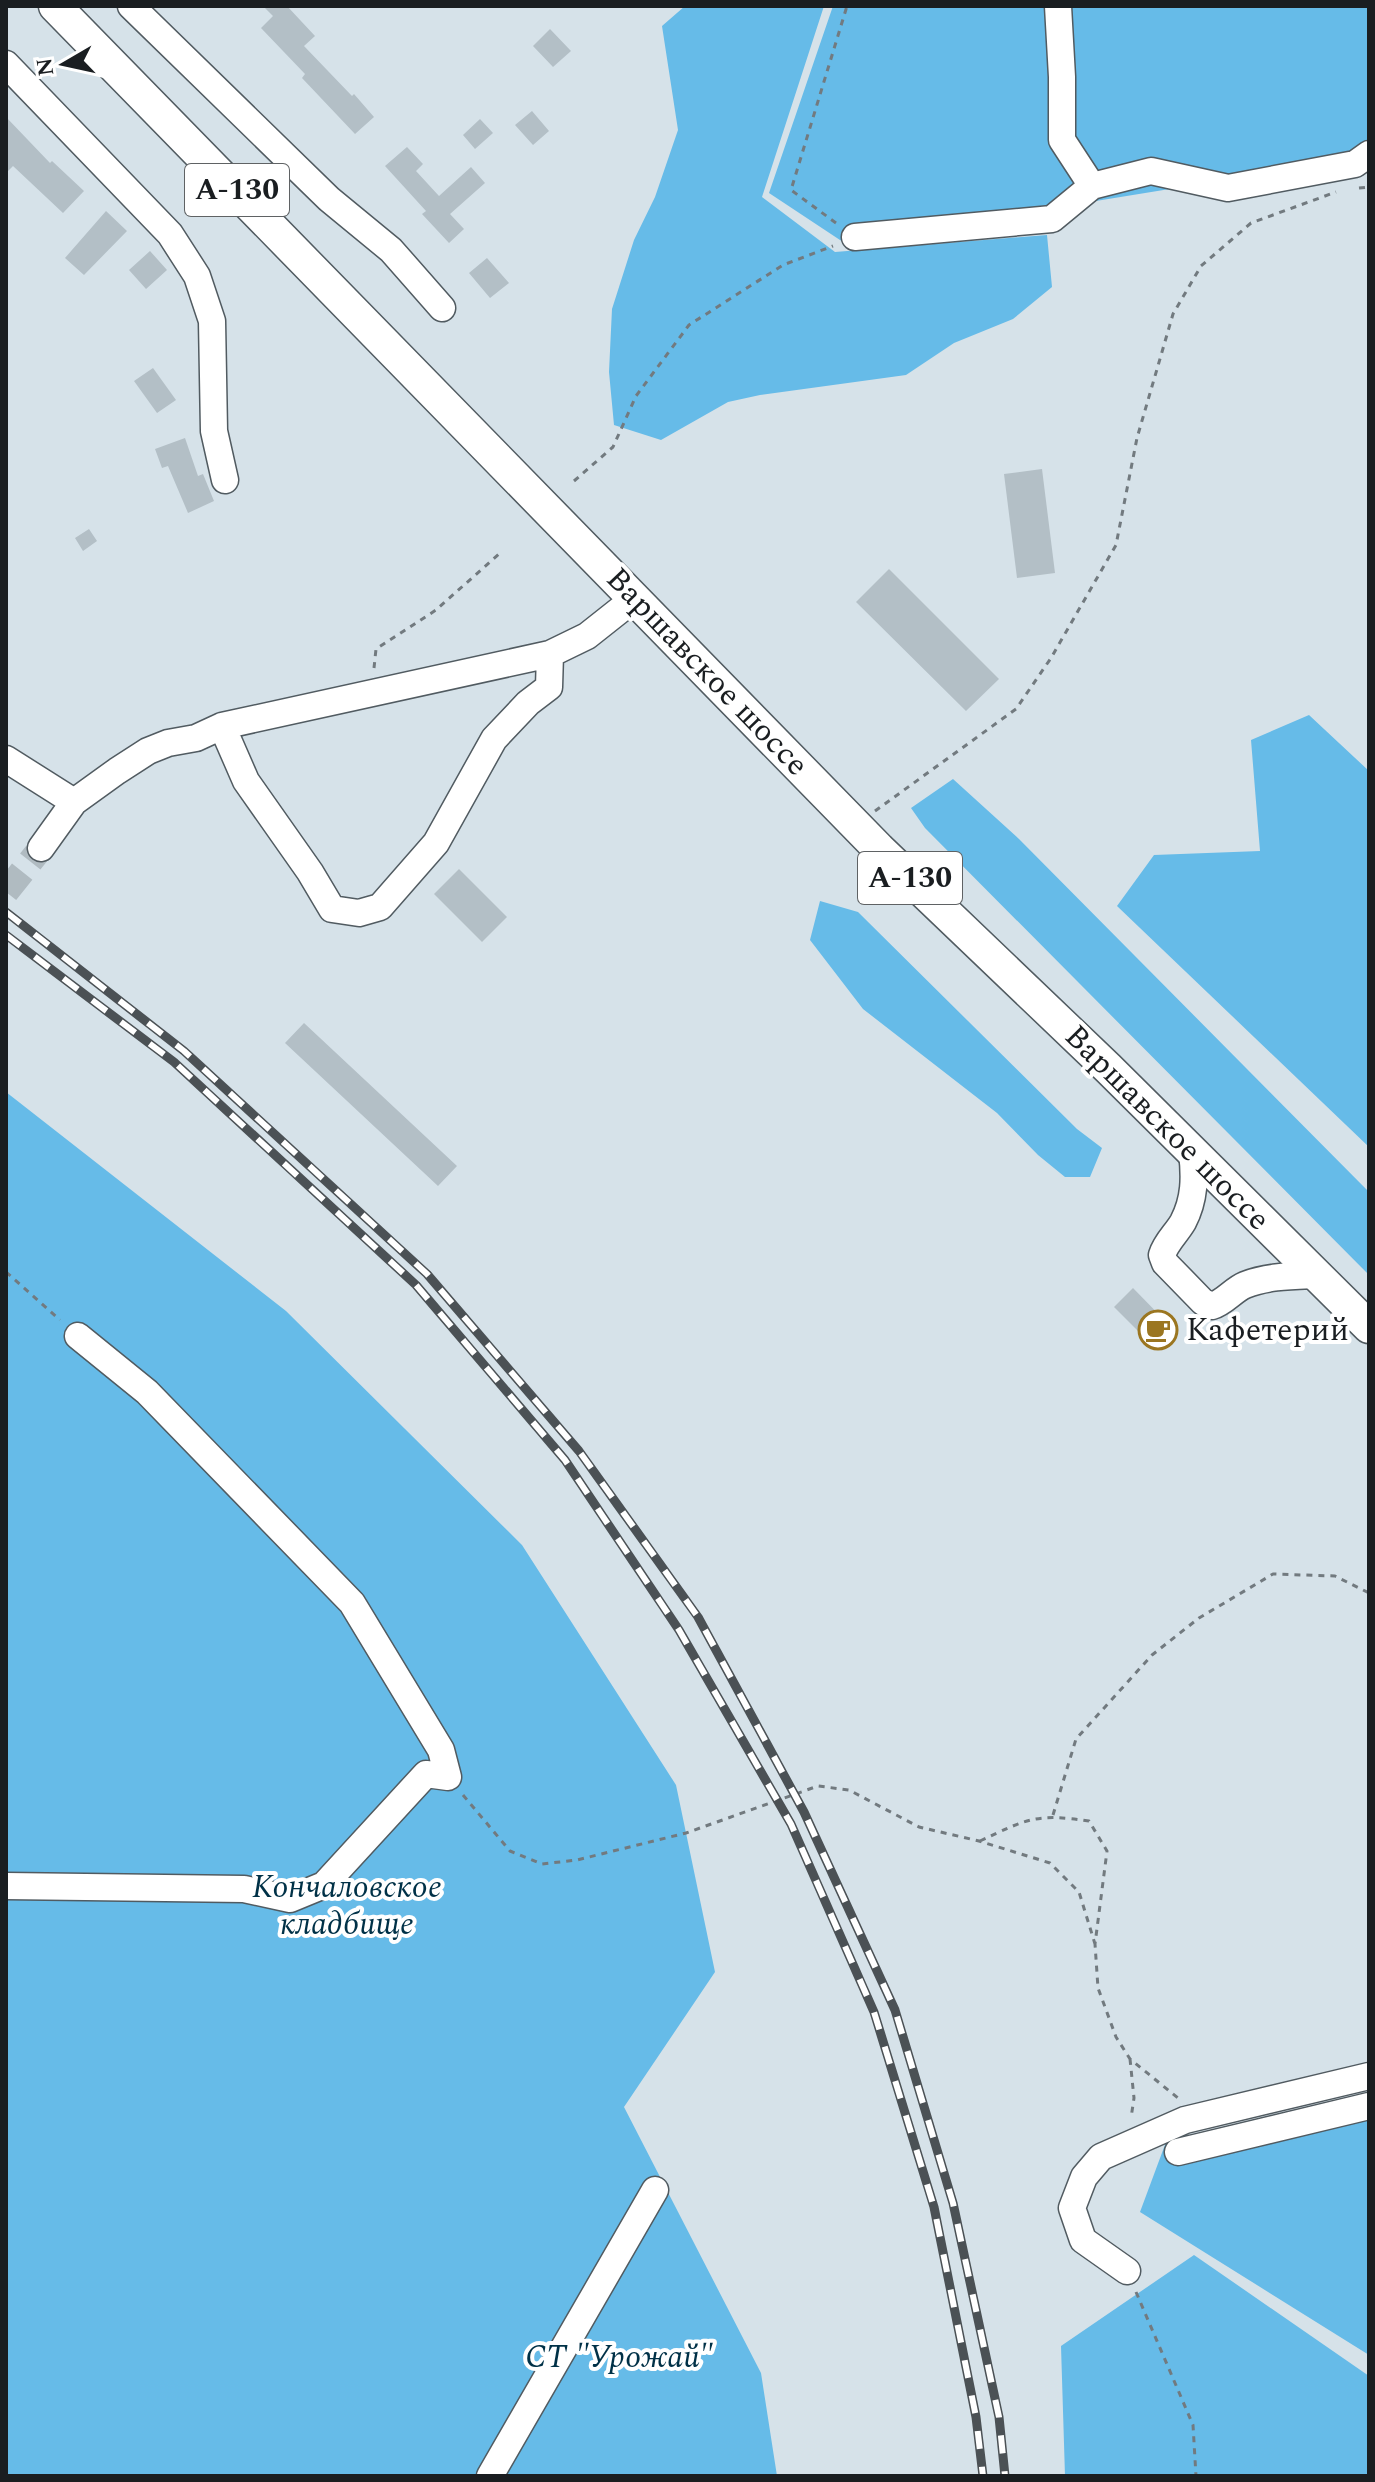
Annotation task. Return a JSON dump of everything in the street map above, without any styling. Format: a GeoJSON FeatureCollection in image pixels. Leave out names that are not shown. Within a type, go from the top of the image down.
{"type":"FeatureCollection","features":[{"type":"Feature","properties":{"kind":"main road","name":"Варшавское шоссе"},"geometry":{"type":"LineString","coordinates":[[55,6],[856,825],[1369,1327]]}},
{"type":"Feature","properties":{"kind":"street"},"geometry":{"type":"LineString","coordinates":[[131,6],[329,199],[391,250],[442,308]]}},
{"type":"Feature","properties":{"kind":"street"},"geometry":{"type":"LineString","coordinates":[[1058,6],[1062,140],[1092,186]]}},
{"type":"Feature","properties":{"kind":"street"},"geometry":{"type":"LineString","coordinates":[[6,64],[170,234],[197,276],[212,321],[214,431],[225,480]]}},
{"type":"Feature","properties":{"kind":"street"},"geometry":{"type":"LineString","coordinates":[[855,237],[1052,219],[1092,186],[1151,171],[1228,188],[1355,164],[1369,154]]}},
{"type":"Feature","properties":{"kind":"street"},"geometry":{"type":"LineString","coordinates":[[41,848],[74,802],[148,751],[168,743],[196,738],[222,726],[550,654],[587,636],[635,598]]}},
{"type":"Feature","properties":{"kind":"street"},"geometry":{"type":"LineString","coordinates":[[222,726],[246,781],[332,909],[359,913],[380,907],[436,843],[494,739],[528,703],[549,687],[550,654]]}},
{"type":"Feature","properties":{"kind":"street"},"geometry":{"type":"LineString","coordinates":[[6,759],[74,802]]}},
{"type":"Feature","properties":{"kind":"street"},"geometry":{"type":"LineString","coordinates":[[1192,1152],[1195,1178],[1192,1200],[1182,1224],[1162,1255],[1165,1263],[1203,1302],[1212,1306],[1221,1303],[1243,1286],[1269,1279],[1317,1275]]}},
{"type":"Feature","properties":{"kind":"street"},"geometry":{"type":"LineString","coordinates":[[6,1886],[244,1889],[290,1899],[324,1885],[426,1774],[448,1777],[441,1750],[352,1603],[147,1392],[78,1336]]}},
{"type":"Feature","properties":{"kind":"street"},"geometry":{"type":"LineString","coordinates":[[1127,2271],[1083,2240],[1072,2208],[1084,2177],[1101,2157],[1185,2120],[1369,2076]]}},
{"type":"Feature","properties":{"kind":"street"},"geometry":{"type":"LineString","coordinates":[[1178,2152],[1369,2106]]}},
{"type":"Feature","properties":{"kind":"street"},"geometry":{"type":"LineString","coordinates":[[490,2476],[655,2190]]}},
{"type":"Feature","properties":{"kind":"path"},"geometry":{"type":"LineString","coordinates":[[847,6],[791,190],[855,237]]}},
{"type":"Feature","properties":{"kind":"path"},"geometry":{"type":"LineString","coordinates":[[1356,189],[1369,187]]}},
{"type":"Feature","properties":{"kind":"path"},"geometry":{"type":"LineString","coordinates":[[856,825],[1016,709],[1051,658],[1116,545],[1137,438],[1173,314],[1201,266],[1251,223],[1343,190]]}},
{"type":"Feature","properties":{"kind":"path"},"geometry":{"type":"LineString","coordinates":[[574,481],[613,447],[636,396],[689,325],[783,265],[855,237]]}},
{"type":"Feature","properties":{"kind":"path"},"geometry":{"type":"LineString","coordinates":[[372,692],[376,649],[436,610],[500,553]]}},
{"type":"Feature","properties":{"kind":"path"},"geometry":{"type":"LineString","coordinates":[[6,1272],[78,1336]]}},
{"type":"Feature","properties":{"kind":"path"},"geometry":{"type":"LineString","coordinates":[[1053,1815],[1076,1739],[1152,1655],[1199,1618],[1273,1574],[1335,1576],[1369,1593]]}},
{"type":"Feature","properties":{"kind":"path"},"geometry":{"type":"LineString","coordinates":[[448,1777],[510,1851],[542,1864],[577,1860],[686,1833],[818,1786],[849,1790],[919,1827],[1050,1863],[1079,1892],[1095,1944]]}},
{"type":"Feature","properties":{"kind":"path"},"geometry":{"type":"LineString","coordinates":[[979,1841],[1024,1820],[1053,1815],[1089,1821],[1107,1851],[1095,1944],[1098,1988],[1116,2037],[1130,2059],[1159,2085],[1204,2116]]}},
{"type":"Feature","properties":{"kind":"path"},"geometry":{"type":"LineString","coordinates":[[1130,2059],[1134,2098],[1131,2122]]}},
{"type":"Feature","properties":{"kind":"path"},"geometry":{"type":"LineString","coordinates":[[1127,2271],[1193,2425],[1196,2476]]}},
{"type":"Feature","properties":{"kind":"green space"},"geometry":{"type":"Polygon","coordinates":[[[685,6],[824,6],[762,197],[835,252],[1047,235],[1052,287],[1013,319],[954,343],[906,375],[728,402],[661,440],[614,425],[609,372],[612,309],[634,240],[655,197],[678,130],[662,26],[685,6]]]}},
{"type":"Feature","properties":{"kind":"green space"},"geometry":{"type":"Polygon","coordinates":[[[833,6],[1369,6],[1369,152],[1182,187],[843,242],[769,193],[833,6]]]}},
{"type":"Feature","properties":{"kind":"green space"},"geometry":{"type":"Polygon","coordinates":[[[1309,715],[1369,771],[1369,1147],[1117,906],[1154,855],[1260,851],[1251,740],[1309,715]]]}},
{"type":"Feature","properties":{"kind":"green space"},"geometry":{"type":"Polygon","coordinates":[[[953,779],[1019,839],[1369,1192],[1369,1275],[925,828],[911,808],[953,779]]]}},
{"type":"Feature","properties":{"kind":"green space"},"geometry":{"type":"Polygon","coordinates":[[[820,901],[858,912],[1077,1129],[1102,1148],[1090,1177],[1065,1177],[1038,1155],[997,1113],[863,1009],[810,940],[820,901]]]}},
{"type":"Feature","properties":{"kind":"green space","name":"Кончаловское кладбище"},"geometry":{"type":"Polygon","coordinates":[[[6,1092],[286,1311],[522,1545],[676,1785],[715,1972],[624,2107],[761,2373],[777,2476],[6,2476],[6,1092]]]}},
{"type":"Feature","properties":{"kind":"green space"},"geometry":{"type":"Polygon","coordinates":[[[1369,2095],[1369,2355],[1140,2212],[1166,2142],[1369,2095]]]}},
{"type":"Feature","properties":{"kind":"green space"},"geometry":{"type":"Polygon","coordinates":[[[1194,2255],[1369,2376],[1369,2476],[1065,2476],[1061,2346],[1194,2255]]]}},
{"type":"Feature","properties":{"kind":"building"},"geometry":{"type":"Polygon","coordinates":[[[263,6],[287,6],[315,36],[304,46],[374,117],[355,134],[302,78],[305,74],[261,28],[273,16],[263,6]]]}},
{"type":"Feature","properties":{"kind":"building"},"geometry":{"type":"Polygon","coordinates":[[[550,29],[571,51],[553,67],[533,46],[550,29]]]}},
{"type":"Feature","properties":{"kind":"building"},"geometry":{"type":"Polygon","coordinates":[[[532,111],[549,131],[533,145],[515,125],[532,111]]]}},
{"type":"Feature","properties":{"kind":"building"},"geometry":{"type":"Polygon","coordinates":[[[6,117],[50,163],[52,161],[84,191],[63,213],[13,166],[6,173],[6,117]]]}},
{"type":"Feature","properties":{"kind":"building"},"geometry":{"type":"Polygon","coordinates":[[[480,119],[493,133],[475,149],[463,135],[480,119]]]}},
{"type":"Feature","properties":{"kind":"building"},"geometry":{"type":"Polygon","coordinates":[[[407,147],[423,164],[416,171],[439,196],[471,167],[485,183],[450,214],[464,229],[449,243],[422,214],[426,211],[385,166],[407,147]]]}},
{"type":"Feature","properties":{"kind":"building"},"geometry":{"type":"Polygon","coordinates":[[[106,211],[127,231],[84,275],[65,258],[106,211]]]}},
{"type":"Feature","properties":{"kind":"building"},"geometry":{"type":"Polygon","coordinates":[[[150,251],[167,270],[146,289],[129,270],[150,251]]]}},
{"type":"Feature","properties":{"kind":"building"},"geometry":{"type":"Polygon","coordinates":[[[487,258],[509,283],[490,298],[469,273],[487,258]]]}},
{"type":"Feature","properties":{"kind":"building"},"geometry":{"type":"Polygon","coordinates":[[[153,368],[176,400],[157,413],[134,381],[153,368]]]}},
{"type":"Feature","properties":{"kind":"building"},"geometry":{"type":"Polygon","coordinates":[[[185,438],[198,476],[203,474],[214,501],[188,513],[168,466],[162,468],[155,449],[185,438]]]}},
{"type":"Feature","properties":{"kind":"building"},"geometry":{"type":"Polygon","coordinates":[[[1042,469],[1055,573],[1017,578],[1004,474],[1042,469]]]}},
{"type":"Feature","properties":{"kind":"building"},"geometry":{"type":"Polygon","coordinates":[[[89,529],[97,541],[83,551],[75,538],[89,529]]]}},
{"type":"Feature","properties":{"kind":"building"},"geometry":{"type":"Polygon","coordinates":[[[889,569],[999,679],[966,711],[856,602],[889,569]]]}},
{"type":"Feature","properties":{"kind":"building"},"geometry":{"type":"Polygon","coordinates":[[[459,869],[507,917],[482,942],[434,894],[459,869]]]}},
{"type":"Feature","properties":{"kind":"building"},"geometry":{"type":"Polygon","coordinates":[[[304,1023],[457,1166],[438,1186],[285,1043],[304,1023]]]}},
{"type":"Feature","properties":{"kind":"building"},"geometry":{"type":"Polygon","coordinates":[[[1133,1288],[1175,1331],[1156,1349],[1114,1307],[1133,1288]]]}},
{"type":"Feature","properties":{"kind":"tunnel"},"geometry":{"type":"LineString","coordinates":[[6,892],[41,848]]}},
{"type":"Feature","properties":{"kind":"railway"},"geometry":{"type":"LineString","coordinates":[[6,912],[184,1051],[427,1274],[579,1451],[698,1617],[804,1812],[895,2010],[953,2203],[999,2417],[1005,2476]]}},
{"type":"Feature","properties":{"kind":"railway"},"geometry":{"type":"LineString","coordinates":[[6,935],[174,1062],[416,1285],[565,1460],[679,1630],[791,1824],[874,2012],[934,2207],[976,2417],[983,2476]]}},
{"type":"Feature","properties":{"kind":"place","name":"Кафетерий"},"geometry":{"type":"Point","coordinates":[1158,1330]}},
{"type":"Feature","properties":{"kind":"park label","name":"СТ \"Урожай\""},"geometry":{"type":"Point","coordinates":[619,2357]}}]}
